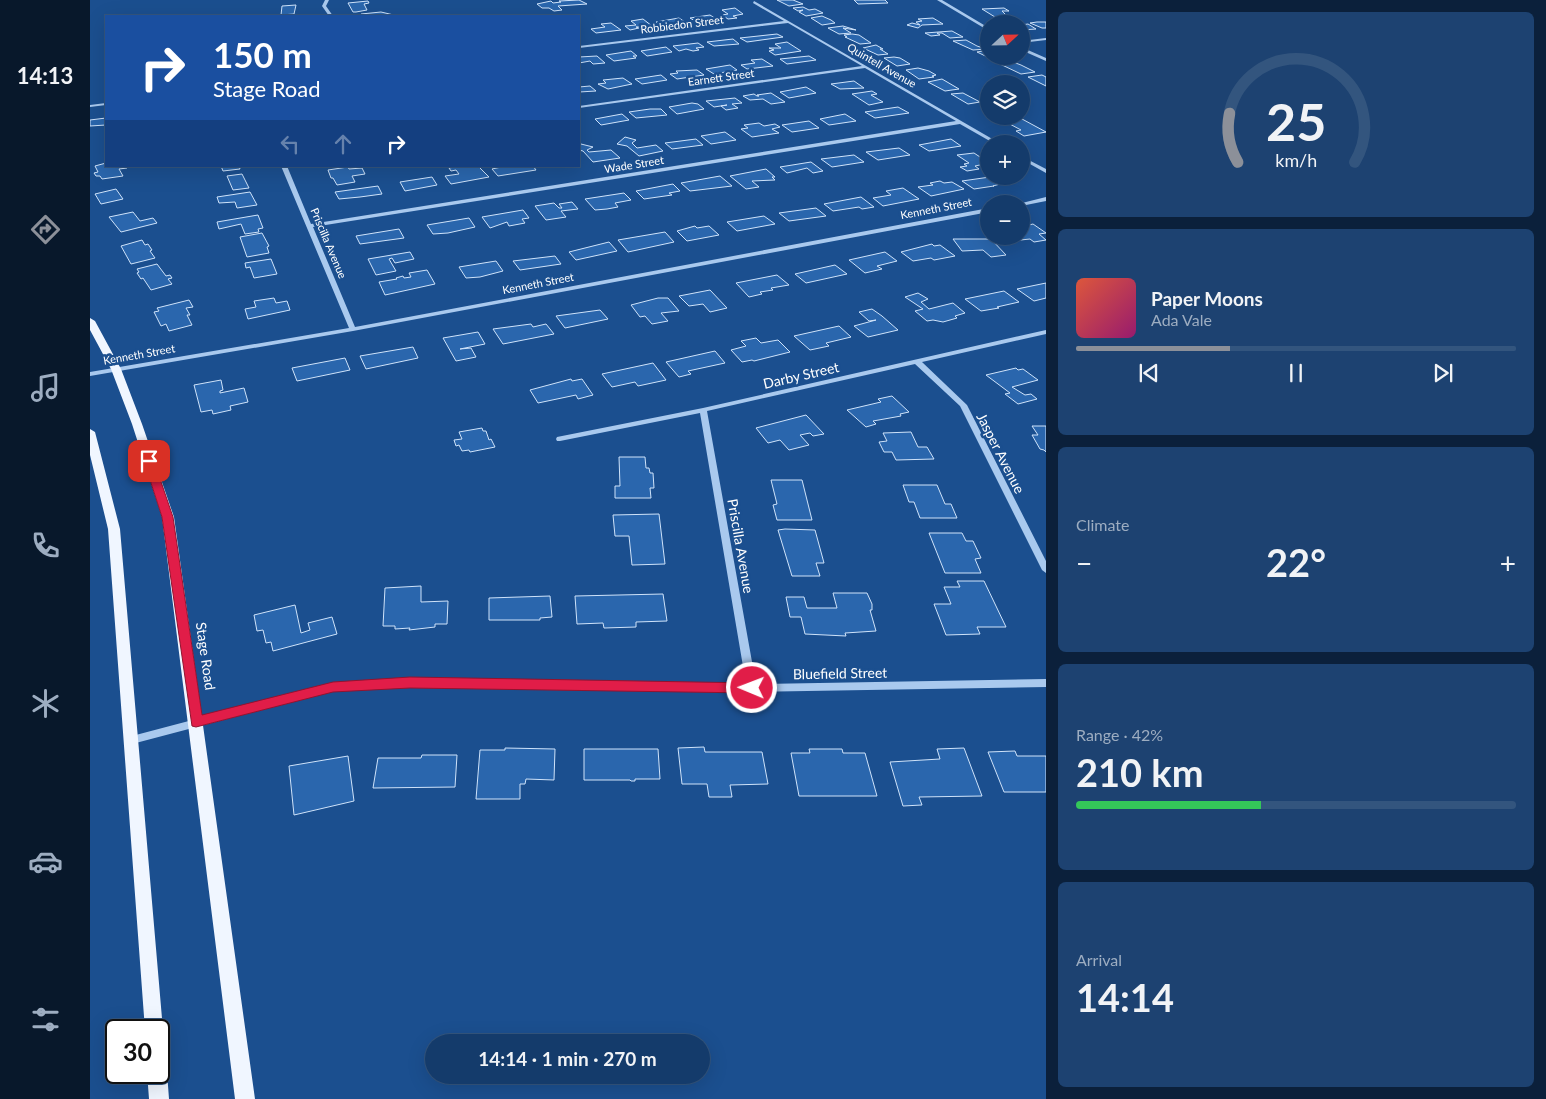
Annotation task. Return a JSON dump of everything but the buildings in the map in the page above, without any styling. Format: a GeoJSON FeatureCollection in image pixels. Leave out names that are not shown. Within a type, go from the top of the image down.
{"type":"FeatureCollection","features":[{"type":"Feature","properties":{"kind":"main road","name":"Stage Road"},"geometry":{"type":"LineString","coordinates":[[90,321],[116,370],[137,424],[168,517],[244,1099]]}},
{"type":"Feature","properties":{"kind":"main road"},"geometry":{"type":"LineString","coordinates":[[90,432],[114,529],[153,1019]]}},
{"type":"Feature","properties":{"kind":"main road"},"geometry":{"type":"LineString","coordinates":[[158,1084],[159,1099]]}},
{"type":"Feature","properties":{"kind":"street"},"geometry":{"type":"LineString","coordinates":[[327,0],[324,6],[329,15]]}},
{"type":"Feature","properties":{"kind":"street"},"geometry":{"type":"LineString","coordinates":[[939,0],[980,25]]}},
{"type":"Feature","properties":{"kind":"street","name":"Quintell Avenue"},"geometry":{"type":"LineString","coordinates":[[754,2],[983,135]]}},
{"type":"Feature","properties":{"kind":"street","name":"Robbiedon Street"},"geometry":{"type":"LineString","coordinates":[[580,47],[788,22]]}},
{"type":"Feature","properties":{"kind":"street"},"geometry":{"type":"LineString","coordinates":[[1030,41],[1046,39]]}},
{"type":"Feature","properties":{"kind":"street"},"geometry":{"type":"LineString","coordinates":[[1030,52],[1046,60]]}},
{"type":"Feature","properties":{"kind":"street","name":"Earnett Street"},"geometry":{"type":"LineString","coordinates":[[580,107],[866,67]]}},
{"type":"Feature","properties":{"kind":"street"},"geometry":{"type":"LineString","coordinates":[[90,106],[105,104]]}},
{"type":"Feature","properties":{"kind":"street","name":"Wade Street"},"geometry":{"type":"LineString","coordinates":[[310,226],[961,122]]}},
{"type":"Feature","properties":{"kind":"street"},"geometry":{"type":"LineString","coordinates":[[1030,161],[1046,171]]}},
{"type":"Feature","properties":{"kind":"street","name":"Priscilla Avenue"},"geometry":{"type":"LineString","coordinates":[[284,167],[353,329]]}},
{"type":"Feature","properties":{"kind":"street"},"geometry":{"type":"LineString","coordinates":[[1030,202],[1046,199]]}},
{"type":"Feature","properties":{"kind":"street","name":"Kenneth Street"},"geometry":{"type":"LineString","coordinates":[[90,374],[353,329],[980,212]]}},
{"type":"Feature","properties":{"kind":"street","name":"Darby Street"},"geometry":{"type":"LineString","coordinates":[[560,439],[702,410],[1046,332]]}},
{"type":"Feature","properties":{"kind":"street","name":"Jasper Avenue"},"geometry":{"type":"LineString","coordinates":[[917,362],[963,405],[1046,570]]}},
{"type":"Feature","properties":{"kind":"street","name":"Priscilla Avenue"},"geometry":{"type":"LineString","coordinates":[[702,410],[752,688]]}},
{"type":"Feature","properties":{"kind":"street","name":"Bluefield Street"},"geometry":{"type":"LineString","coordinates":[[132,740],[333,687],[410,682],[752,688],[1046,683]]}},
{"type":"Feature","properties":{"kind":"route"},"geometry":{"type":"LineString","coordinates":[[149,461],[168,517],[196,722],[333,687],[410,682],[752,688]]}}]}
